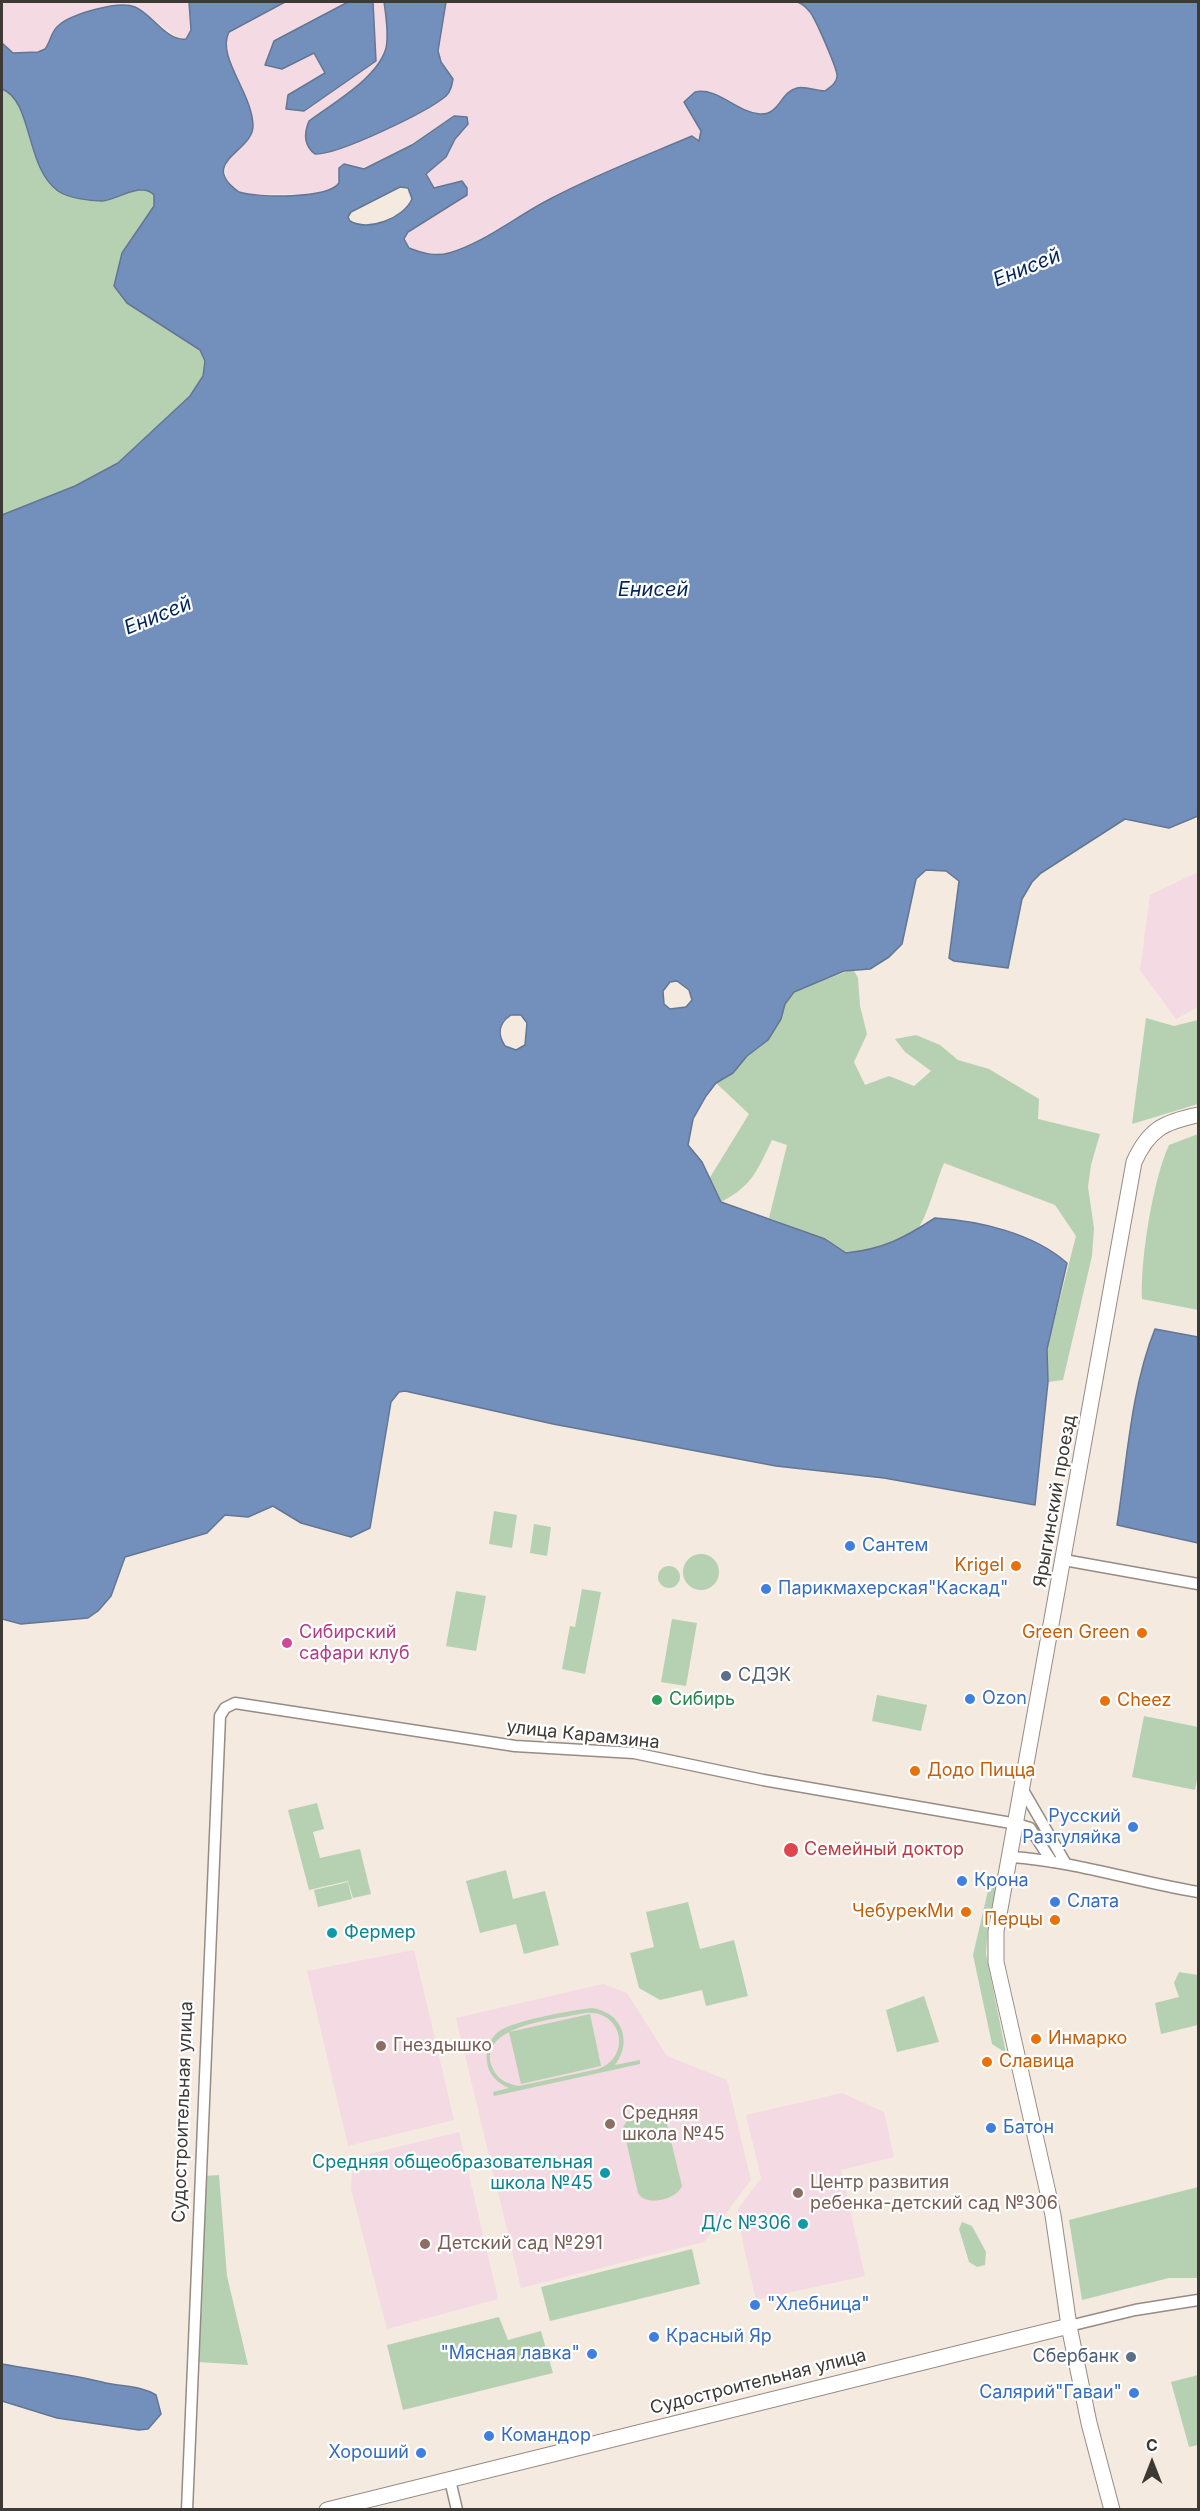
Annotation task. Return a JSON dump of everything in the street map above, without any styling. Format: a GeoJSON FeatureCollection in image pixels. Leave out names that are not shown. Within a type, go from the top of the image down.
{"type":"FeatureCollection","features":[{"type":"Feature","properties":{"kind":"main road","name":"Ярыгинский проезд"},"geometry":{"type":"LineString","coordinates":[[1112,2510],[1090,2428],[1069,2326],[1053,2215],[996,1962],[996,1931],[1134,1162],[1144,1141],[1158,1129],[1177,1120],[1198,1115]]}},
{"type":"Feature","properties":{"kind":"main road","name":"Судостроительная улица"},"geometry":{"type":"LineString","coordinates":[[327,2510],[1069,2326]]}},
{"type":"Feature","properties":{"kind":"street"},"geometry":{"type":"LineString","coordinates":[[1064,1560],[1198,1584]]}},
{"type":"Feature","properties":{"kind":"street","name":"улица Карамзина"},"geometry":{"type":"LineString","coordinates":[[220,1716],[225,1708],[235,1703],[515,1746],[634,1753],[763,1779],[1017,1824]]}},
{"type":"Feature","properties":{"kind":"street","name":"Судостроительная улица"},"geometry":{"type":"LineString","coordinates":[[187,2510],[220,1716]]}},
{"type":"Feature","properties":{"kind":"street"},"geometry":{"type":"LineString","coordinates":[[1023,1790],[1066,1864]]}},
{"type":"Feature","properties":{"kind":"street"},"geometry":{"type":"LineString","coordinates":[[1017,1824],[1030,1828],[1052,1862]]}},
{"type":"Feature","properties":{"kind":"street"},"geometry":{"type":"LineString","coordinates":[[1011,1857],[1066,1864],[1198,1892]]}},
{"type":"Feature","properties":{"kind":"street","name":"Судостроительная улица"},"geometry":{"type":"LineString","coordinates":[[1069,2326],[1135,2310],[1198,2300]]}},
{"type":"Feature","properties":{"kind":"street"},"geometry":{"type":"LineString","coordinates":[[450,2480],[457,2510]]}},
{"type":"Feature","properties":{"kind":"shaded area"},"geometry":{"type":"Polygon","coordinates":[[[2,2],[189,2],[191,30],[186,39],[181,40],[145,13],[52,33],[45,49],[18,54],[7,51],[2,43],[2,2]]]}},
{"type":"Feature","properties":{"kind":"shaded area"},"geometry":{"type":"Polygon","coordinates":[[[285,2],[348,2],[274,41],[265,65],[283,69],[314,53],[325,73],[376,61],[373,2],[384,2],[387,28],[384,54],[326,154],[398,123],[449,70],[441,62],[438,51],[446,2],[800,2],[816,20],[838,75],[834,84],[825,91],[802,87],[788,93],[776,109],[763,114],[743,110],[711,92],[684,102],[701,132],[700,141],[653,152],[553,197],[471,244],[447,253],[432,255],[409,248],[404,239],[408,232],[462,199],[462,182],[434,188],[426,174],[451,147],[455,139],[454,116],[412,145],[370,167],[359,169],[342,165],[339,183],[330,191],[308,194],[246,194],[233,188],[226,178],[227,158],[251,137],[253,127],[248,99],[227,58],[224,41],[229,32],[285,2]]]}},
{"type":"Feature","properties":{"kind":"shaded area"},"geometry":{"type":"Polygon","coordinates":[[[1198,872],[1198,1007],[1176,1019],[1140,970],[1150,895],[1198,872]]]}},
{"type":"Feature","properties":{"kind":"shaded area","name":"Гнездышко"},"geometry":{"type":"Polygon","coordinates":[[[414,1950],[454,2120],[348,2146],[307,1971],[414,1950]]]}},
{"type":"Feature","properties":{"kind":"shaded area","name":"Средняя школа №45"},"geometry":{"type":"Polygon","coordinates":[[[603,1984],[627,1993],[667,2056],[727,2080],[751,2180],[704,2242],[521,2288],[456,2018],[603,1984]]]}},
{"type":"Feature","properties":{"kind":"shaded area","name":"Центр развития ребенка-детский сад №306"},"geometry":{"type":"Polygon","coordinates":[[[842,2093],[884,2112],[894,2157],[841,2170],[865,2276],[756,2300],[743,2244],[738,2209],[761,2178],[746,2115],[842,2093]]]}},
{"type":"Feature","properties":{"kind":"shaded area","name":"Детский сад №291"},"geometry":{"type":"Polygon","coordinates":[[[459,2132],[498,2299],[387,2329],[351,2189],[353,2158],[459,2132]]]}},
{"type":"Feature","properties":{"kind":"green space"},"geometry":{"type":"Polygon","coordinates":[[[2,89],[18,101],[23,116],[103,201],[122,194],[144,190],[154,195],[154,206],[114,286],[127,303],[200,350],[205,361],[203,376],[190,396],[118,463],[75,486],[2,515],[2,89]]]}},
{"type":"Feature","properties":{"kind":"green space"},"geometry":{"type":"Polygon","coordinates":[[[853,969],[858,978],[860,1006],[867,1034],[854,1062],[865,1085],[889,1076],[914,1086],[931,1071],[905,1052],[895,1039],[916,1035],[940,1045],[958,1060],[989,1069],[1039,1099],[1038,1119],[1100,1134],[1091,1165],[1088,1187],[1094,1228],[1092,1256],[1063,1380],[1048,1382],[1047,1349],[1076,1236],[1055,1205],[944,1163],[921,1224],[911,1236],[885,1247],[846,1253],[825,1239],[769,1218],[787,1145],[772,1140],[747,1184],[721,1202],[709,1179],[749,1114],[716,1083],[733,1073],[747,1056],[768,1040],[781,1019],[785,1004],[794,992],[853,969]]]}},
{"type":"Feature","properties":{"kind":"green space"},"geometry":{"type":"Polygon","coordinates":[[[1146,1018],[1174,1026],[1198,1020],[1198,1104],[1132,1124],[1146,1018]]]}},
{"type":"Feature","properties":{"kind":"green space"},"geometry":{"type":"Polygon","coordinates":[[[1198,1134],[1198,1310],[1142,1299],[1142,1283],[1149,1220],[1163,1160],[1169,1145],[1198,1134]]]}},
{"type":"Feature","properties":{"kind":"green space"},"geometry":{"type":"Polygon","coordinates":[[[494,1511],[517,1515],[512,1548],[489,1544],[494,1511]]]}},
{"type":"Feature","properties":{"kind":"green space"},"geometry":{"type":"Polygon","coordinates":[[[534,1524],[551,1527],[547,1556],[530,1553],[534,1524]]]}},
{"type":"Feature","properties":{"kind":"green space"},"geometry":{"type":"Polygon","coordinates":[[[701,1554],[714,1559],[719,1572],[714,1585],[701,1590],[688,1585],[683,1572],[688,1559],[701,1554]]]}},
{"type":"Feature","properties":{"kind":"green space"},"geometry":{"type":"Polygon","coordinates":[[[669,1566],[677,1569],[680,1577],[677,1585],[669,1588],[661,1585],[658,1577],[661,1569],[669,1566]]]}},
{"type":"Feature","properties":{"kind":"green space"},"geometry":{"type":"Polygon","coordinates":[[[582,1589],[601,1592],[585,1674],[562,1669],[570,1626],[575,1627],[582,1589]]]}},
{"type":"Feature","properties":{"kind":"green space"},"geometry":{"type":"Polygon","coordinates":[[[456,1591],[486,1596],[476,1651],[446,1646],[456,1591]]]}},
{"type":"Feature","properties":{"kind":"green space"},"geometry":{"type":"Polygon","coordinates":[[[672,1619],[697,1623],[686,1686],[661,1682],[672,1619]]]}},
{"type":"Feature","properties":{"kind":"green space"},"geometry":{"type":"Polygon","coordinates":[[[877,1695],[927,1705],[921,1731],[872,1721],[877,1695]]]}},
{"type":"Feature","properties":{"kind":"green space"},"geometry":{"type":"Polygon","coordinates":[[[1144,1716],[1198,1727],[1198,1775],[1195,1790],[1132,1777],[1144,1716]]]}},
{"type":"Feature","properties":{"kind":"green space"},"geometry":{"type":"Polygon","coordinates":[[[317,1803],[324,1829],[313,1832],[320,1858],[360,1849],[371,1894],[353,1898],[348,1881],[309,1890],[288,1810],[317,1803]]]}},
{"type":"Feature","properties":{"kind":"green space"},"geometry":{"type":"Polygon","coordinates":[[[506,1870],[513,1899],[545,1891],[559,1945],[524,1954],[516,1924],[480,1933],[466,1881],[506,1870]]]}},
{"type":"Feature","properties":{"kind":"green space"},"geometry":{"type":"Polygon","coordinates":[[[348,1882],[352,1899],[318,1907],[314,1890],[348,1882]]]}},
{"type":"Feature","properties":{"kind":"green space"},"geometry":{"type":"Polygon","coordinates":[[[990,1882],[997,1884],[988,1925],[986,1954],[1006,2053],[992,2044],[973,1955],[990,1882]]]}},
{"type":"Feature","properties":{"kind":"green space"},"geometry":{"type":"Polygon","coordinates":[[[688,1902],[700,1949],[734,1940],[748,1996],[706,2006],[702,1990],[660,2000],[639,1988],[630,1953],[654,1947],[646,1912],[688,1902]]]}},
{"type":"Feature","properties":{"kind":"green space"},"geometry":{"type":"Polygon","coordinates":[[[1179,1972],[1198,1975],[1198,2025],[1161,2034],[1155,2003],[1179,1997],[1174,1983],[1179,1972]]]}},
{"type":"Feature","properties":{"kind":"green space"},"geometry":{"type":"Polygon","coordinates":[[[924,1996],[939,2042],[897,2052],[886,2010],[924,1996]]]}},
{"type":"Feature","properties":{"kind":"green space"},"geometry":{"type":"Polygon","coordinates":[[[592,2008],[611,2015],[622,2029],[623,2047],[615,2065],[640,2060],[640,2064],[494,2096],[493,2092],[509,2088],[494,2078],[488,2066],[487,2049],[490,2041],[498,2032],[528,2020],[592,2008]],[[585,2013],[539,2022],[506,2034],[495,2043],[490,2054],[493,2069],[504,2081],[519,2086],[598,2069],[609,2063],[616,2055],[619,2045],[615,2026],[608,2018],[585,2013]]]}},
{"type":"Feature","properties":{"kind":"green space"},"geometry":{"type":"Polygon","coordinates":[[[590,2014],[601,2066],[521,2084],[509,2032],[590,2014]]]}},
{"type":"Feature","properties":{"kind":"green space"},"geometry":{"type":"Polygon","coordinates":[[[655,2112],[662,2114],[666,2120],[682,2186],[674,2195],[654,2201],[647,2200],[638,2193],[623,2127],[629,2118],[655,2112]]]}},
{"type":"Feature","properties":{"kind":"green space"},"geometry":{"type":"Polygon","coordinates":[[[219,2175],[227,2276],[248,2365],[198,2362],[203,2176],[219,2175]]]}},
{"type":"Feature","properties":{"kind":"green space"},"geometry":{"type":"Polygon","coordinates":[[[1198,2187],[1198,2278],[1169,2278],[1082,2300],[1069,2220],[1198,2187]]]}},
{"type":"Feature","properties":{"kind":"green space"},"geometry":{"type":"Polygon","coordinates":[[[962,2222],[972,2226],[986,2252],[985,2265],[977,2267],[969,2262],[959,2229],[962,2222]]]}},
{"type":"Feature","properties":{"kind":"green space"},"geometry":{"type":"Polygon","coordinates":[[[692,2249],[700,2284],[550,2321],[541,2287],[692,2249]]]}},
{"type":"Feature","properties":{"kind":"green space"},"geometry":{"type":"Polygon","coordinates":[[[499,2317],[508,2340],[541,2331],[553,2373],[403,2410],[387,2345],[499,2317]]]}},
{"type":"Feature","properties":{"kind":"green space"},"geometry":{"type":"Polygon","coordinates":[[[1198,2375],[1198,2445],[1189,2447],[1171,2382],[1198,2375]]]}},
{"type":"Feature","properties":{"kind":"water","name":"Енисей"},"geometry":{"type":"Polygon","coordinates":[[[189,2],[285,2],[229,32],[226,42],[227,53],[247,101],[253,126],[251,135],[230,158],[223,173],[228,182],[239,192],[292,196],[321,192],[339,183],[339,168],[344,164],[364,169],[412,145],[454,116],[467,117],[468,124],[455,139],[446,157],[426,174],[434,188],[462,181],[467,188],[467,195],[408,232],[404,239],[409,248],[439,255],[475,243],[550,199],[602,174],[692,136],[699,141],[701,131],[684,102],[695,92],[711,93],[743,109],[760,114],[772,111],[791,90],[804,88],[825,91],[836,79],[837,73],[813,16],[803,5],[795,2],[1198,2],[1198,816],[1169,828],[1125,819],[1041,873],[1032,882],[1022,899],[1008,968],[954,961],[949,958],[959,881],[946,871],[926,870],[916,879],[902,944],[889,957],[870,969],[844,971],[794,992],[785,1004],[781,1019],[768,1040],[747,1056],[733,1073],[716,1083],[706,1096],[693,1119],[688,1145],[702,1162],[721,1202],[825,1239],[846,1253],[872,1249],[893,1242],[935,1218],[970,1222],[1005,1230],[1038,1244],[1067,1263],[1047,1349],[1048,1382],[1035,1505],[884,1478],[776,1466],[553,1424],[405,1391],[399,1392],[391,1402],[370,1528],[351,1537],[301,1523],[273,1506],[248,1517],[225,1515],[207,1533],[125,1557],[111,1596],[98,1611],[88,1618],[21,1624],[2,1619],[2,515],[75,486],[118,463],[190,396],[203,376],[205,361],[200,350],[127,303],[114,286],[122,253],[154,206],[154,195],[149,191],[136,190],[108,200],[85,200],[58,191],[47,180],[40,167],[19,107],[12,96],[2,89],[2,43],[13,53],[38,52],[45,49],[54,30],[65,21],[96,9],[118,5],[135,7],[166,32],[179,39],[186,39],[191,30],[189,2]],[[400,187],[351,212],[348,217],[350,221],[366,225],[394,217],[408,206],[412,199],[408,188],[400,187]],[[677,981],[670,982],[663,991],[664,1004],[670,1009],[686,1007],[692,1000],[689,990],[677,981]],[[511,1015],[500,1029],[501,1037],[505,1046],[516,1050],[525,1045],[527,1023],[521,1015],[511,1015]]]}},
{"type":"Feature","properties":{"kind":"water"},"geometry":{"type":"Polygon","coordinates":[[[348,2],[373,2],[376,61],[304,111],[286,109],[288,95],[325,73],[314,53],[282,69],[265,65],[274,41],[348,2]]]}},
{"type":"Feature","properties":{"kind":"water"},"geometry":{"type":"Polygon","coordinates":[[[384,2],[446,2],[438,51],[441,62],[453,79],[450,90],[436,103],[382,131],[342,148],[315,154],[308,147],[306,139],[309,121],[364,80],[374,70],[386,48],[387,25],[384,2]]]}},
{"type":"Feature","properties":{"kind":"water"},"geometry":{"type":"Polygon","coordinates":[[[1155,1329],[1198,1337],[1198,1543],[1117,1525],[1135,1400],[1155,1329]]]}},
{"type":"Feature","properties":{"kind":"water"},"geometry":{"type":"Polygon","coordinates":[[[2,2364],[143,2389],[156,2395],[161,2414],[148,2429],[139,2430],[57,2418],[2,2401],[2,2364]]]}},
{"type":"Feature","properties":{"kind":"place","name":"Сантем"},"geometry":{"type":"Point","coordinates":[850,1546]}},
{"type":"Feature","properties":{"kind":"place","name":"Krigel"},"geometry":{"type":"Point","coordinates":[1016,1566]}},
{"type":"Feature","properties":{"kind":"place","name":"Парикмахерская\"Каскад\""},"geometry":{"type":"Point","coordinates":[766,1589]}},
{"type":"Feature","properties":{"kind":"place","name":"Green Green"},"geometry":{"type":"Point","coordinates":[1142,1633]}},
{"type":"Feature","properties":{"kind":"place","name":"Сибирский сафари клуб"},"geometry":{"type":"Point","coordinates":[287,1643]}},
{"type":"Feature","properties":{"kind":"place","name":"СДЭК"},"geometry":{"type":"Point","coordinates":[726,1676]}},
{"type":"Feature","properties":{"kind":"place","name":"Ozon"},"geometry":{"type":"Point","coordinates":[970,1699]}},
{"type":"Feature","properties":{"kind":"place","name":"Сибирь"},"geometry":{"type":"Point","coordinates":[657,1700]}},
{"type":"Feature","properties":{"kind":"place","name":"Cheez"},"geometry":{"type":"Point","coordinates":[1105,1701]}},
{"type":"Feature","properties":{"kind":"place","name":"Додо Пицца"},"geometry":{"type":"Point","coordinates":[915,1771]}},
{"type":"Feature","properties":{"kind":"place","name":"Русский Разгуляйка"},"geometry":{"type":"Point","coordinates":[1133,1827]}},
{"type":"Feature","properties":{"kind":"place","name":"Семейный доктор"},"geometry":{"type":"Point","coordinates":[791,1850]}},
{"type":"Feature","properties":{"kind":"place","name":"Крона"},"geometry":{"type":"Point","coordinates":[962,1881]}},
{"type":"Feature","properties":{"kind":"place","name":"Слата"},"geometry":{"type":"Point","coordinates":[1055,1902]}},
{"type":"Feature","properties":{"kind":"place","name":"ЧебурекМи"},"geometry":{"type":"Point","coordinates":[966,1912]}},
{"type":"Feature","properties":{"kind":"place","name":"Перцы"},"geometry":{"type":"Point","coordinates":[1055,1920]}},
{"type":"Feature","properties":{"kind":"place","name":"Фермер"},"geometry":{"type":"Point","coordinates":[332,1933]}},
{"type":"Feature","properties":{"kind":"place","name":"Инмарко"},"geometry":{"type":"Point","coordinates":[1036,2039]}},
{"type":"Feature","properties":{"kind":"place","name":"Гнездышко"},"geometry":{"type":"Point","coordinates":[381,2046]}},
{"type":"Feature","properties":{"kind":"place","name":"Славица"},"geometry":{"type":"Point","coordinates":[987,2062]}},
{"type":"Feature","properties":{"kind":"place","name":"Средняя школа №45"},"geometry":{"type":"Point","coordinates":[610,2124]}},
{"type":"Feature","properties":{"kind":"place","name":"Батон"},"geometry":{"type":"Point","coordinates":[991,2128]}},
{"type":"Feature","properties":{"kind":"place","name":"Средняя общеобразовательная школа №45"},"geometry":{"type":"Point","coordinates":[605,2173]}},
{"type":"Feature","properties":{"kind":"place","name":"Центр развития ребенка-детский сад №306"},"geometry":{"type":"Point","coordinates":[798,2193]}},
{"type":"Feature","properties":{"kind":"place","name":"Д/с №306"},"geometry":{"type":"Point","coordinates":[803,2224]}},
{"type":"Feature","properties":{"kind":"place","name":"Детский сад №291"},"geometry":{"type":"Point","coordinates":[425,2244]}},
{"type":"Feature","properties":{"kind":"place","name":"\"Хлебница\""},"geometry":{"type":"Point","coordinates":[755,2305]}},
{"type":"Feature","properties":{"kind":"place","name":"Красный Яр"},"geometry":{"type":"Point","coordinates":[654,2337]}},
{"type":"Feature","properties":{"kind":"place","name":"\"Мясная лавка\""},"geometry":{"type":"Point","coordinates":[592,2354]}},
{"type":"Feature","properties":{"kind":"place","name":"Сбербанк"},"geometry":{"type":"Point","coordinates":[1131,2357]}},
{"type":"Feature","properties":{"kind":"place","name":"Салярий\"Гаваи\""},"geometry":{"type":"Point","coordinates":[1134,2393]}},
{"type":"Feature","properties":{"kind":"place","name":"Командор"},"geometry":{"type":"Point","coordinates":[489,2436]}},
{"type":"Feature","properties":{"kind":"place","name":"Хороший"},"geometry":{"type":"Point","coordinates":[421,2453]}}]}
